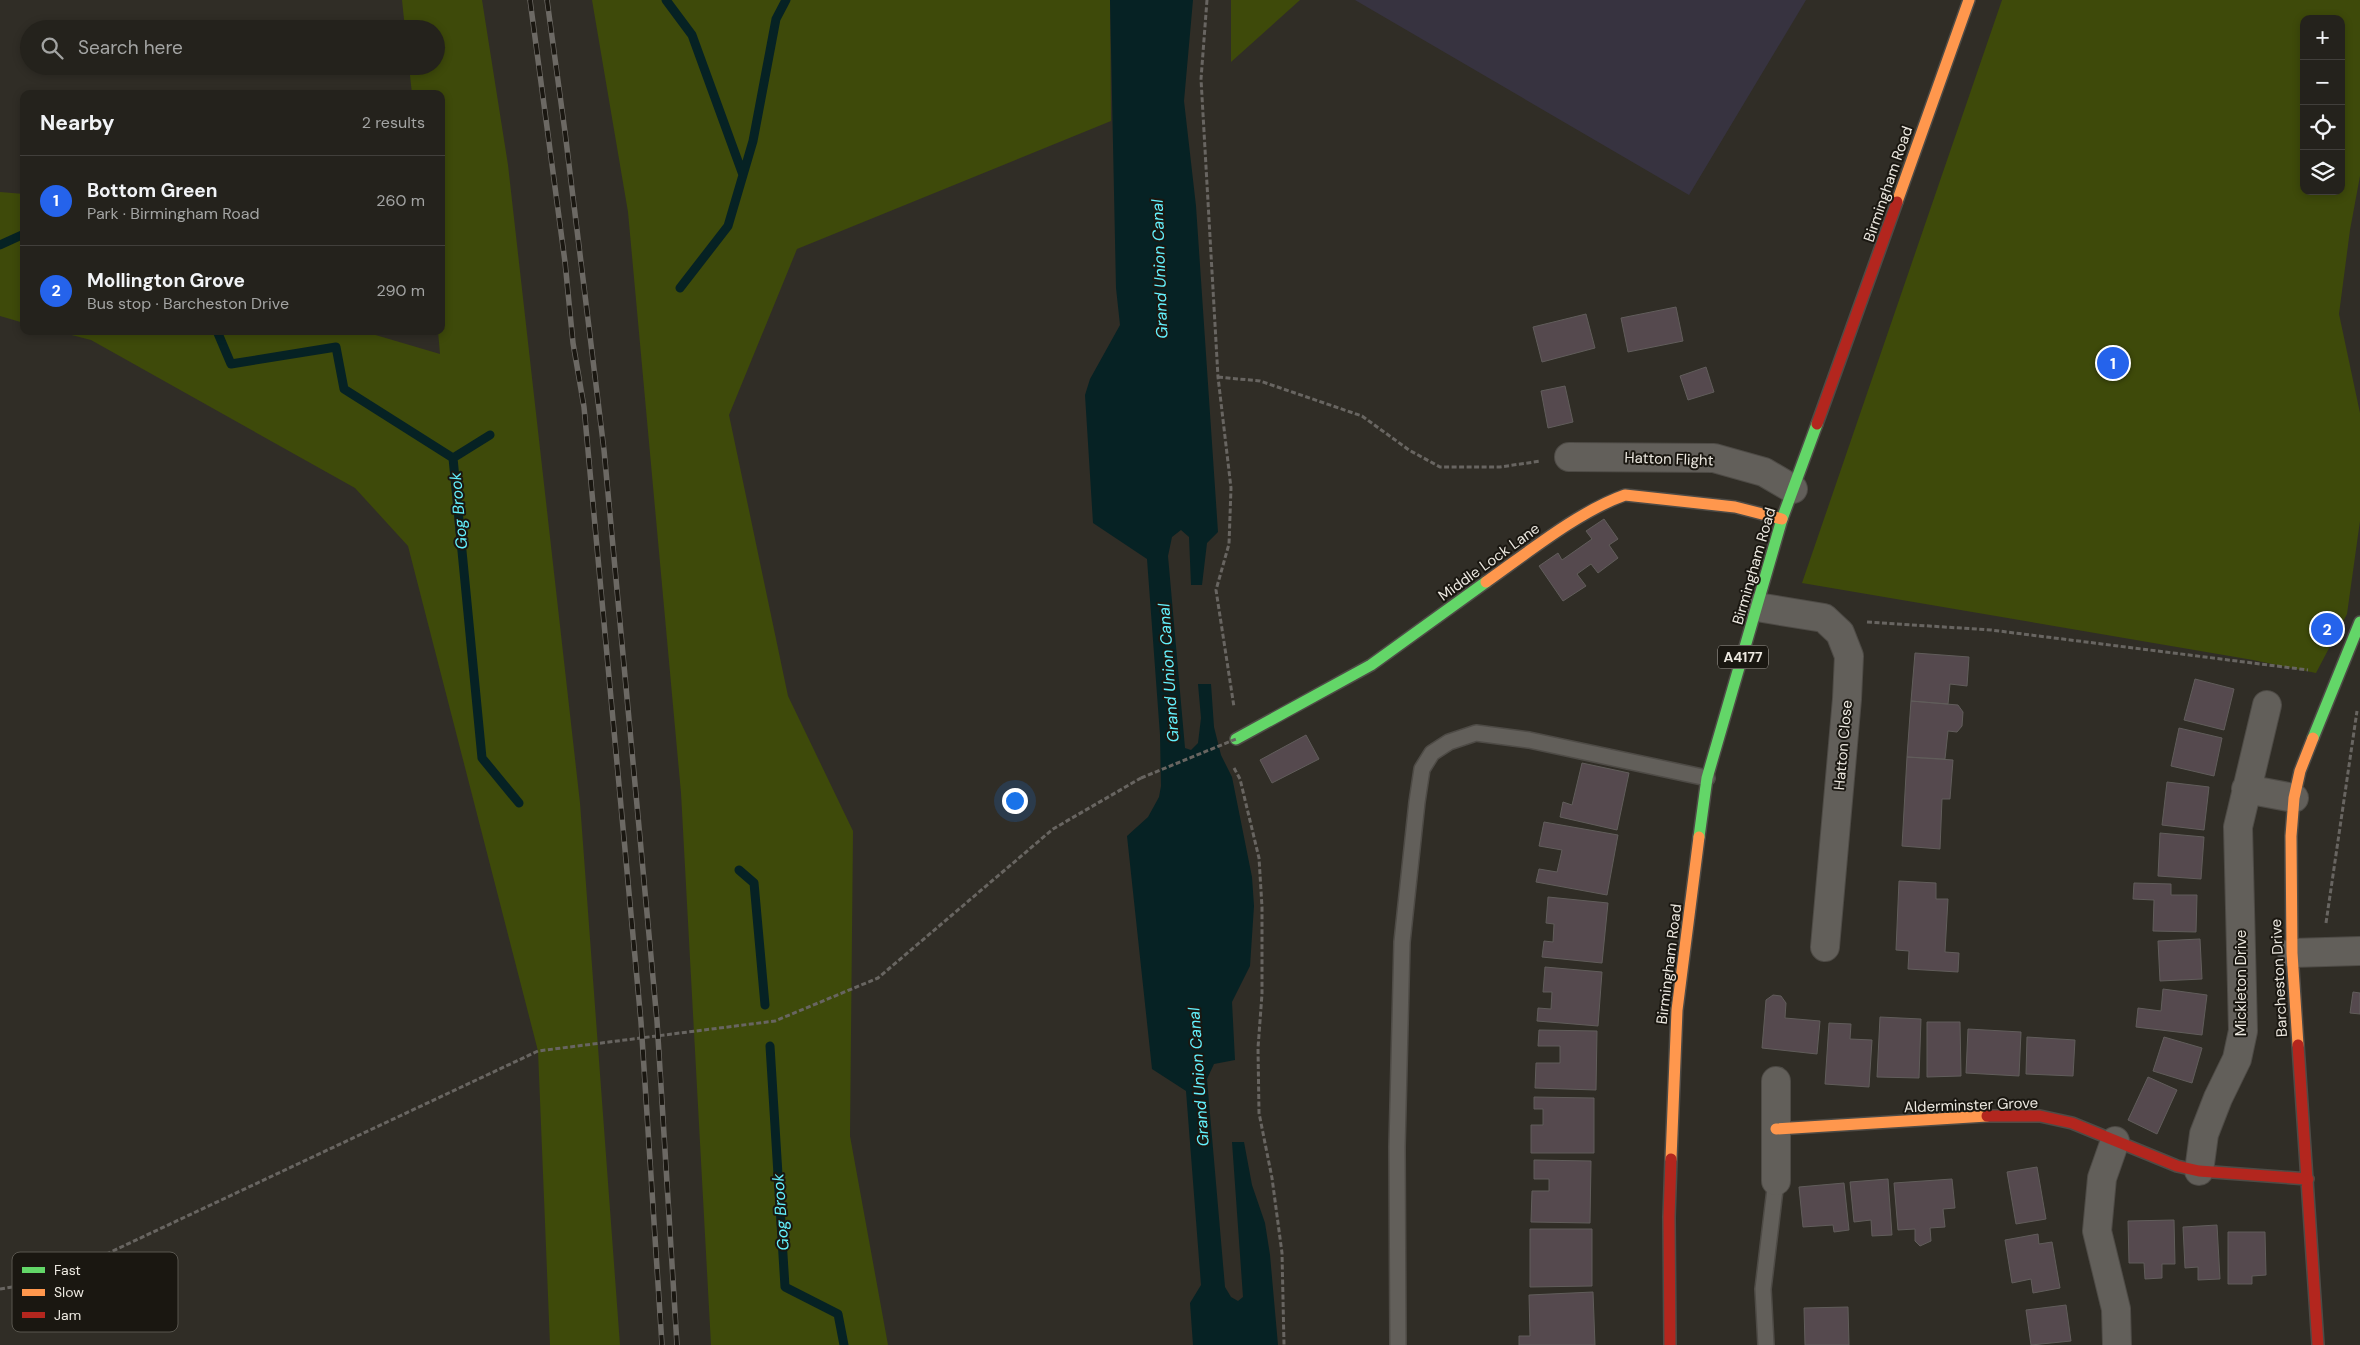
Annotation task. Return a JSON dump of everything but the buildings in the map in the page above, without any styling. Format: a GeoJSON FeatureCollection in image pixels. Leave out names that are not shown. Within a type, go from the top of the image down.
{"type":"FeatureCollection","features":[{"type":"Feature","properties":{"kind":"main road","name":"Birmingham Road"},"geometry":{"type":"LineString","coordinates":[[1670,1345],[1669,1217],[1677,1010],[1708,778],[1782,519],[1848,342],[1969,0]]}},
{"type":"Feature","properties":{"kind":"main road","name":"Middle Lock Lane"},"geometry":{"type":"LineString","coordinates":[[1236,740],[1372,665],[1542,542],[1611,500],[1625,495],[1735,507],[1782,519]]}},
{"type":"Feature","properties":{"kind":"main road","name":"Barcheston Drive"},"geometry":{"type":"LineString","coordinates":[[2318,1345],[2292,953],[2290,876],[2294,798],[2309,747],[2360,622]]}},
{"type":"Feature","properties":{"kind":"main road","name":"Alderminster Grove"},"geometry":{"type":"LineString","coordinates":[[1776,1129],[2012,1115],[2040,1116],[2072,1123],[2176,1166],[2199,1171],[2308,1179]]}},
{"type":"Feature","properties":{"kind":"street","name":"Hatton Flight"},"geometry":{"type":"LineString","coordinates":[[1569,457],[1714,458],[1764,472],[1793,489]]}},
{"type":"Feature","properties":{"kind":"street"},"geometry":{"type":"LineString","coordinates":[[1757,607],[1824,618]]}},
{"type":"Feature","properties":{"kind":"street","name":"Hatton Close"},"geometry":{"type":"LineString","coordinates":[[1824,618],[1840,633],[1849,656],[1847,699],[1825,948]]}},
{"type":"Feature","properties":{"kind":"street","name":"Mickleton Drive"},"geometry":{"type":"LineString","coordinates":[[2199,1171],[2204,1134],[2218,1098],[2237,1059],[2243,1031],[2238,827],[2267,705]]}},
{"type":"Feature","properties":{"kind":"street"},"geometry":{"type":"LineString","coordinates":[[2246,789],[2294,798]]}},
{"type":"Feature","properties":{"kind":"street"},"geometry":{"type":"LineString","coordinates":[[2292,953],[2360,946]]}},
{"type":"Feature","properties":{"kind":"street"},"geometry":{"type":"LineString","coordinates":[[1776,1081],[1776,1180]]}},
{"type":"Feature","properties":{"kind":"street"},"geometry":{"type":"LineString","coordinates":[[2115,1141],[2102,1178],[2097,1231],[2116,1309],[2117,1345]]}},
{"type":"Feature","properties":{"kind":"lane"},"geometry":{"type":"LineString","coordinates":[[1398,1345],[1397,1147],[1402,942],[1416,802],[1422,769],[1432,753],[1449,742],[1476,733],[1529,740],[1708,778]]}},
{"type":"Feature","properties":{"kind":"lane"},"geometry":{"type":"LineString","coordinates":[[1766,1345],[1763,1289],[1776,1180]]}},
{"type":"Feature","properties":{"kind":"path"},"geometry":{"type":"LineString","coordinates":[[1206,0],[1202,79],[1218,378],[1231,488],[1229,544],[1216,590],[1234,711]]}},
{"type":"Feature","properties":{"kind":"path"},"geometry":{"type":"LineString","coordinates":[[1218,378],[1260,381],[1362,416],[1410,450],[1440,467],[1500,467],[1569,457]]}},
{"type":"Feature","properties":{"kind":"path"},"geometry":{"type":"LineString","coordinates":[[1824,618],[1991,630],[2298,668],[2338,677]]}},
{"type":"Feature","properties":{"kind":"path"},"geometry":{"type":"LineString","coordinates":[[2323,951],[2324,929],[2358,707]]}},
{"type":"Feature","properties":{"kind":"path"},"geometry":{"type":"LineString","coordinates":[[111,1252],[538,1051],[775,1020],[878,978],[1052,829],[1141,778],[1236,740]]}},
{"type":"Feature","properties":{"kind":"path"},"geometry":{"type":"LineString","coordinates":[[1224,741],[1226,750]]}},
{"type":"Feature","properties":{"kind":"path"},"geometry":{"type":"LineString","coordinates":[[1232,765],[1240,779],[1259,858],[1262,907],[1262,994],[1258,1048],[1260,1113],[1272,1178],[1282,1253],[1284,1345]]}},
{"type":"Feature","properties":{"kind":"shaded area"},"geometry":{"type":"Polygon","coordinates":[[[1355,0],[1806,0],[1689,195],[1355,0]]]}},
{"type":"Feature","properties":{"kind":"green space"},"geometry":{"type":"Polygon","coordinates":[[[402,0],[482,0],[508,165],[580,803],[620,1345],[550,1345],[538,1051],[408,546],[355,488],[91,340],[72,335],[376,335],[440,354],[438,335],[445,335],[445,90],[412,90],[410,75],[445,75],[445,20],[404,20],[402,0]]]}},
{"type":"Feature","properties":{"kind":"green space"},"geometry":{"type":"Polygon","coordinates":[[[592,0],[1110,0],[1111,121],[797,249],[729,415],[788,696],[853,831],[850,1136],[888,1345],[711,1345],[681,793],[628,212],[592,0]]]}},
{"type":"Feature","properties":{"kind":"green space"},"geometry":{"type":"Polygon","coordinates":[[[1231,0],[1300,0],[1231,62],[1231,0]]]}},
{"type":"Feature","properties":{"kind":"green space"},"geometry":{"type":"Polygon","coordinates":[[[2002,0],[2360,0],[2360,176],[2350,230],[2339,314],[2360,413],[2360,521],[2347,614],[2316,673],[2253,660],[1802,583],[2002,0]]]}},
{"type":"Feature","properties":{"kind":"green space"},"geometry":{"type":"Polygon","coordinates":[[[0,192],[20,194],[20,322],[0,316],[0,192]]]}},
{"type":"Feature","properties":{"kind":"water","name":"Grand Union Canal"},"geometry":{"type":"Polygon","coordinates":[[[1110,0],[1193,0],[1184,101],[1196,206],[1218,532],[1207,543],[1202,585],[1191,585],[1189,537],[1181,530],[1172,537],[1168,556],[1185,748],[1191,750],[1198,743],[1201,718],[1198,684],[1211,684],[1214,727],[1221,755],[1232,777],[1252,877],[1254,906],[1250,966],[1232,1002],[1235,1060],[1214,1064],[1207,1079],[1225,1287],[1231,1297],[1238,1301],[1243,1297],[1232,1142],[1244,1142],[1252,1185],[1265,1223],[1270,1255],[1278,1345],[1193,1345],[1190,1303],[1201,1285],[1186,1091],[1152,1069],[1127,836],[1148,817],[1159,797],[1161,786],[1160,735],[1147,559],[1093,523],[1085,395],[1090,379],[1120,325],[1116,288],[1110,0]]]}},
{"type":"Feature","properties":{"kind":"waterway"},"geometry":{"type":"LineString","coordinates":[[666,0],[692,35],[743,175]]}},
{"type":"Feature","properties":{"kind":"waterway"},"geometry":{"type":"LineString","coordinates":[[680,288],[728,226],[753,141],[776,19],[786,0]]}},
{"type":"Feature","properties":{"kind":"waterway","name":"Gog Brook"},"geometry":{"type":"LineString","coordinates":[[0,245],[20,236]]}},
{"type":"Feature","properties":{"kind":"waterway","name":"Gog Brook"},"geometry":{"type":"LineString","coordinates":[[219,335],[231,364],[336,347],[344,389],[453,458],[482,758],[519,803]]}},
{"type":"Feature","properties":{"kind":"waterway"},"geometry":{"type":"LineString","coordinates":[[453,458],[490,435]]}},
{"type":"Feature","properties":{"kind":"waterway","name":"Gog Brook"},"geometry":{"type":"LineString","coordinates":[[739,870],[754,883],[765,1005]]}},
{"type":"Feature","properties":{"kind":"waterway","name":"Gog Brook"},"geometry":{"type":"LineString","coordinates":[[770,1046],[785,1287],[838,1314],[844,1345]]}},
{"type":"Feature","properties":{"kind":"railway"},"geometry":{"type":"LineString","coordinates":[[530,0],[565,262],[573,343],[584,407],[641,1022],[662,1345]]}},
{"type":"Feature","properties":{"kind":"railway"},"geometry":{"type":"LineString","coordinates":[[547,0],[604,450],[657,1021],[677,1345]]}},
{"type":"Feature","properties":{"kind":"traffic: fast"},"geometry":{"type":"LineString","coordinates":[[1699,837],[1707,778],[1782,519],[1817,424]]}},
{"type":"Feature","properties":{"kind":"traffic: fast"},"geometry":{"type":"LineString","coordinates":[[1236,739],[1371,665],[1486,582]]}},
{"type":"Feature","properties":{"kind":"traffic: fast"},"geometry":{"type":"LineString","coordinates":[[2313,738],[2360,622]]}},
{"type":"Feature","properties":{"kind":"traffic: slow"},"geometry":{"type":"LineString","coordinates":[[1897,202],[1969,0]]}},
{"type":"Feature","properties":{"kind":"traffic: slow"},"geometry":{"type":"LineString","coordinates":[[1486,582],[1571,522],[1607,502],[1625,495],[1735,507],[1782,519]]}},
{"type":"Feature","properties":{"kind":"traffic: slow"},"geometry":{"type":"LineString","coordinates":[[2298,1045],[2292,953],[2291,836],[2294,798],[2300,771],[2313,738]]}},
{"type":"Feature","properties":{"kind":"traffic: slow"},"geometry":{"type":"LineString","coordinates":[[1671,1159],[1677,1010],[1699,837]]}},
{"type":"Feature","properties":{"kind":"traffic: slow"},"geometry":{"type":"LineString","coordinates":[[1776,1129],[1987,1116]]}},
{"type":"Feature","properties":{"kind":"traffic: jam"},"geometry":{"type":"LineString","coordinates":[[1817,424],[1897,202]]}},
{"type":"Feature","properties":{"kind":"traffic: jam"},"geometry":{"type":"LineString","coordinates":[[2298,1045],[2318,1345]]}},
{"type":"Feature","properties":{"kind":"traffic: jam"},"geometry":{"type":"LineString","coordinates":[[1987,1116],[2040,1116],[2072,1123],[2177,1166],[2199,1171],[2308,1179]]}},
{"type":"Feature","properties":{"kind":"traffic: jam"},"geometry":{"type":"LineString","coordinates":[[1670,1345],[1669,1217],[1671,1159]]}},
{"type":"Feature","properties":{"kind":"place","name":"Bottom Green"},"geometry":{"type":"Point","coordinates":[2113,363]}},
{"type":"Feature","properties":{"kind":"place","name":"Mollington Grove"},"geometry":{"type":"Point","coordinates":[2327,629]}}]}
